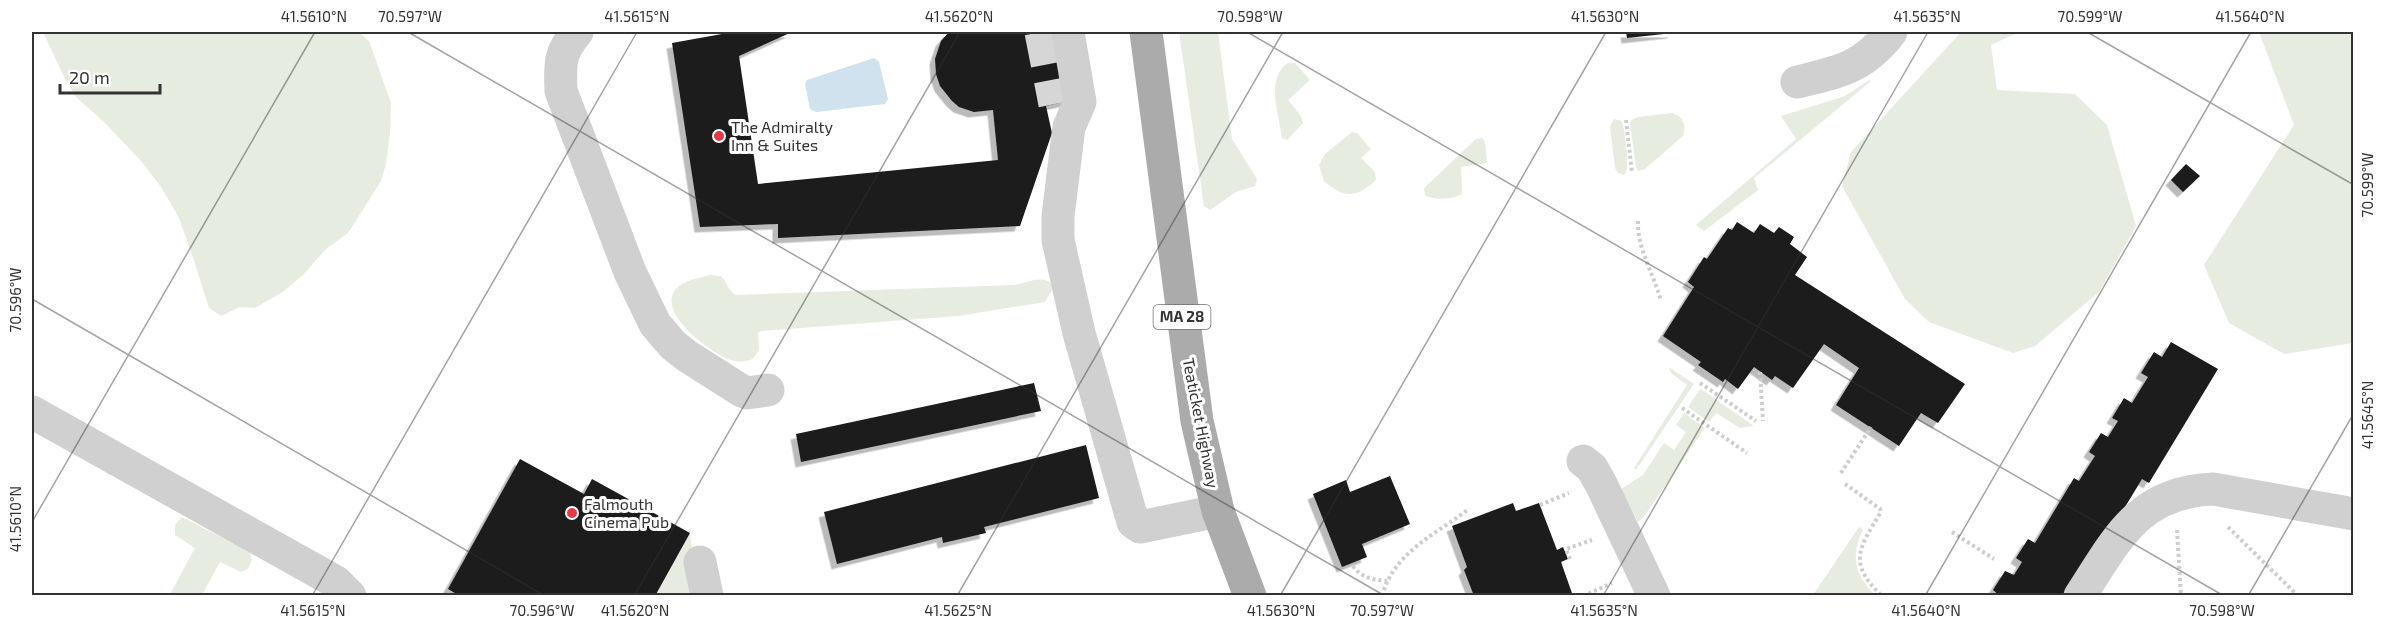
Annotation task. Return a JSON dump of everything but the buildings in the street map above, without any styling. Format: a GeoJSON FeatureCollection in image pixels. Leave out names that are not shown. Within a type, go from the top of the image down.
{"type":"FeatureCollection","features":[{"type":"Feature","properties":{"kind":"main road","name":"Teaticket Highway"},"geometry":{"type":"LineString","coordinates":[[1146,32],[1197,421],[1218,512],[1250,596]]}},
{"type":"Feature","properties":{"kind":"lane"},"geometry":{"type":"LineString","coordinates":[[577,32],[566,44],[560,62],[561,91],[630,272],[655,324],[673,345],[742,391],[747,393],[768,390]]}},
{"type":"Feature","properties":{"kind":"lane"},"geometry":{"type":"LineString","coordinates":[[1068,32],[1080,102],[1062,115],[1058,240],[1079,333],[1133,522],[1140,527],[1218,512]]}},
{"type":"Feature","properties":{"kind":"lane"},"geometry":{"type":"LineString","coordinates":[[1797,81],[1852,66],[1877,48],[1891,32]]}},
{"type":"Feature","properties":{"kind":"lane"},"geometry":{"type":"LineString","coordinates":[[32,412],[327,576],[345,589],[350,596]]}},
{"type":"Feature","properties":{"kind":"lane"},"geometry":{"type":"LineString","coordinates":[[1579,476],[1592,468],[1654,596]]}},
{"type":"Feature","properties":{"kind":"lane"},"geometry":{"type":"LineString","coordinates":[[2080,596],[2126,527],[2141,514],[2183,492],[2213,489],[2354,514]]}},
{"type":"Feature","properties":{"kind":"lane"},"geometry":{"type":"LineString","coordinates":[[700,562],[707,596]]}},
{"type":"Feature","properties":{"kind":"path"},"geometry":{"type":"LineString","coordinates":[[1626,120],[1632,173]]}},
{"type":"Feature","properties":{"kind":"path"},"geometry":{"type":"LineString","coordinates":[[1638,221],[1637,233],[1641,248],[1656,282],[1661,301]]}},
{"type":"Feature","properties":{"kind":"path"},"geometry":{"type":"LineString","coordinates":[[1760,372],[1763,421]]}},
{"type":"Feature","properties":{"kind":"path"},"geometry":{"type":"LineString","coordinates":[[1700,383],[1756,421]]}},
{"type":"Feature","properties":{"kind":"path"},"geometry":{"type":"LineString","coordinates":[[1682,408],[1747,453]]}},
{"type":"Feature","properties":{"kind":"path"},"geometry":{"type":"LineString","coordinates":[[1841,473],[1871,427]]}},
{"type":"Feature","properties":{"kind":"path"},"geometry":{"type":"LineString","coordinates":[[1540,505],[1579,476]]}},
{"type":"Feature","properties":{"kind":"path"},"geometry":{"type":"LineString","coordinates":[[1845,484],[1881,512],[1862,546],[1860,558],[1861,570],[1866,579],[1882,596]]}},
{"type":"Feature","properties":{"kind":"path"},"geometry":{"type":"LineString","coordinates":[[2181,596],[2183,492]]}},
{"type":"Feature","properties":{"kind":"path"},"geometry":{"type":"LineString","coordinates":[[2183,492],[2298,596]]}},
{"type":"Feature","properties":{"kind":"path"},"geometry":{"type":"LineString","coordinates":[[1382,596],[1387,581],[1409,550],[1469,509]]}},
{"type":"Feature","properties":{"kind":"path"},"geometry":{"type":"LineString","coordinates":[[1952,532],[1994,560]]}},
{"type":"Feature","properties":{"kind":"path"},"geometry":{"type":"LineString","coordinates":[[1570,559],[1566,549],[1598,537]]}},
{"type":"Feature","properties":{"kind":"path"},"geometry":{"type":"LineString","coordinates":[[1353,566],[1358,573],[1366,577],[1387,581]]}},
{"type":"Feature","properties":{"kind":"path"},"geometry":{"type":"LineString","coordinates":[[1583,596],[1618,581]]}},
{"type":"Feature","properties":{"kind":"shaded area"},"geometry":{"type":"Polygon","coordinates":[[[43,32],[359,32],[369,41],[391,103],[390,133],[381,181],[348,233],[326,249],[304,274],[284,291],[255,308],[240,307],[221,316],[209,308],[178,216],[161,187],[142,162],[104,122],[77,98],[66,81],[43,32]]]}},
{"type":"Feature","properties":{"kind":"shaded area"},"geometry":{"type":"Polygon","coordinates":[[[1179,32],[1218,32],[1232,139],[1257,179],[1255,186],[1236,192],[1210,210],[1204,206],[1179,32]]]}},
{"type":"Feature","properties":{"kind":"shaded area"},"geometry":{"type":"Polygon","coordinates":[[[1961,32],[2019,32],[1991,45],[1997,90],[2075,94],[2107,125],[2136,226],[2099,292],[2035,346],[2013,353],[1929,322],[1905,299],[1842,186],[1851,152],[1961,32]]]}},
{"type":"Feature","properties":{"kind":"shaded area"},"geometry":{"type":"Polygon","coordinates":[[[2259,32],[2353,32],[2353,343],[2284,354],[2229,323],[2204,265],[2294,125],[2259,32]]]}},
{"type":"Feature","properties":{"kind":"shaded area"},"geometry":{"type":"Polygon","coordinates":[[[1288,63],[1295,63],[1310,80],[1288,100],[1301,116],[1303,123],[1287,140],[1282,138],[1275,87],[1281,70],[1288,63]]]}},
{"type":"Feature","properties":{"kind":"shaded area"},"geometry":{"type":"Polygon","coordinates":[[[1871,79],[1754,178],[1758,190],[1704,231],[1696,225],[1796,139],[1781,116],[1845,96],[1871,79]]]}},
{"type":"Feature","properties":{"kind":"shaded area"},"geometry":{"type":"Polygon","coordinates":[[[1672,113],[1683,121],[1685,128],[1683,136],[1645,169],[1638,171],[1631,120],[1672,113]]]}},
{"type":"Feature","properties":{"kind":"shaded area"},"geometry":{"type":"Polygon","coordinates":[[[1614,119],[1622,121],[1625,133],[1627,165],[1624,175],[1618,173],[1615,168],[1610,126],[1614,119]]]}},
{"type":"Feature","properties":{"kind":"shaded area"},"geometry":{"type":"Polygon","coordinates":[[[1352,132],[1357,133],[1371,149],[1361,158],[1375,172],[1376,180],[1363,190],[1350,194],[1338,191],[1324,181],[1319,165],[1325,154],[1352,132]]]}},
{"type":"Feature","properties":{"kind":"shaded area"},"geometry":{"type":"Polygon","coordinates":[[[1482,138],[1485,142],[1487,163],[1461,167],[1462,194],[1443,199],[1425,195],[1424,188],[1476,139],[1482,138]]]}},
{"type":"Feature","properties":{"kind":"shaded area"},"geometry":{"type":"Polygon","coordinates":[[[710,275],[721,276],[736,295],[1013,285],[1038,280],[1048,281],[1052,284],[1052,290],[1045,302],[958,316],[761,331],[758,333],[759,350],[753,359],[734,361],[701,342],[680,321],[673,310],[672,299],[679,286],[710,275]]]}},
{"type":"Feature","properties":{"kind":"shaded area"},"geometry":{"type":"Polygon","coordinates":[[[1669,367],[1694,384],[1636,470],[1634,468],[1687,385],[1671,373],[1669,367]]]}},
{"type":"Feature","properties":{"kind":"shaded area"},"geometry":{"type":"Polygon","coordinates":[[[1700,389],[1754,426],[1740,428],[1716,413],[1709,422],[1688,407],[1700,389]]]}},
{"type":"Feature","properties":{"kind":"shaded area"},"geometry":{"type":"Polygon","coordinates":[[[1684,413],[1705,428],[1638,522],[1621,489],[1643,475],[1664,443],[1674,450],[1686,432],[1676,425],[1684,413]]]}},
{"type":"Feature","properties":{"kind":"shaded area"},"geometry":{"type":"Polygon","coordinates":[[[182,517],[250,552],[252,560],[248,569],[241,572],[220,562],[202,595],[169,596],[195,548],[175,535],[175,525],[182,517]]]}},
{"type":"Feature","properties":{"kind":"shaded area"},"geometry":{"type":"Polygon","coordinates":[[[1859,527],[1863,530],[1857,549],[1857,565],[1863,580],[1875,595],[1813,595],[1859,527]]]}},
{"type":"Feature","properties":{"kind":"shaded area"},"geometry":{"type":"Polygon","coordinates":[[[690,533],[697,595],[655,595],[690,533]]]}},
{"type":"Feature","properties":{"kind":"water"},"geometry":{"type":"Polygon","coordinates":[[[874,58],[879,62],[888,99],[885,104],[816,112],[810,109],[805,84],[807,80],[874,58]]]}},
{"type":"Feature","properties":{"kind":"tunnel"},"geometry":{"type":"LineString","coordinates":[[1041,32],[1055,104]]}},
{"type":"Feature","properties":{"kind":"place","name":"The Admiralty Inn & Suites"},"geometry":{"type":"Point","coordinates":[719,136]}},
{"type":"Feature","properties":{"kind":"place","name":"Falmouth Cinema Pub"},"geometry":{"type":"Point","coordinates":[572,513]}}]}
